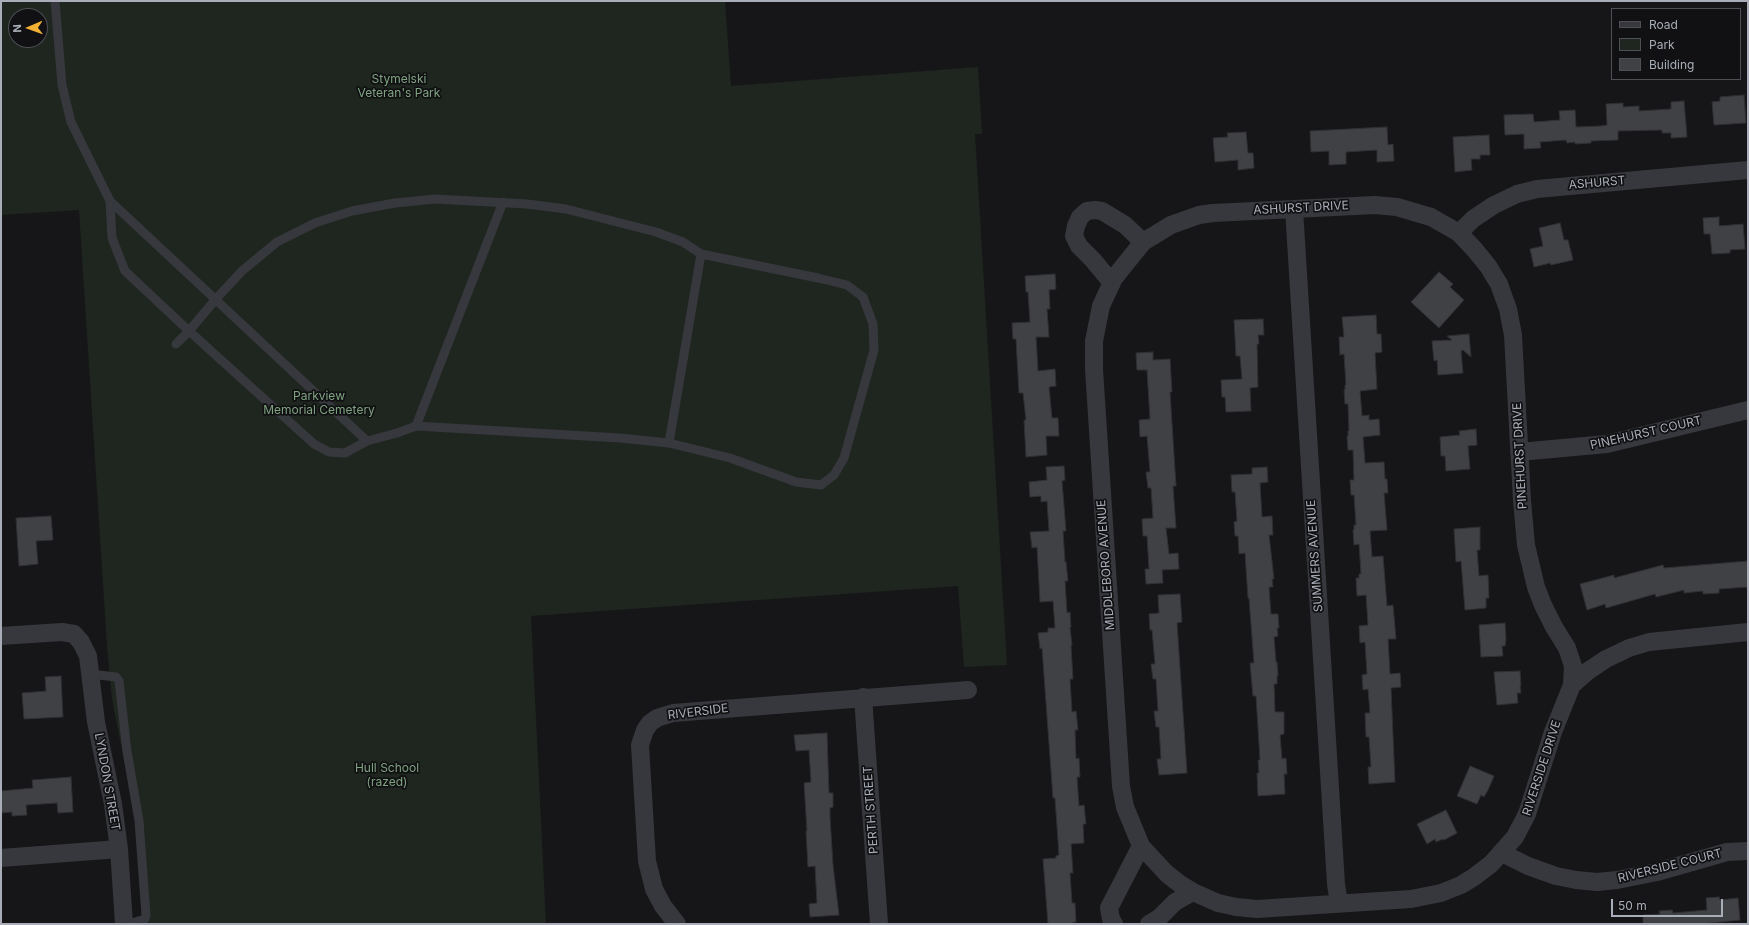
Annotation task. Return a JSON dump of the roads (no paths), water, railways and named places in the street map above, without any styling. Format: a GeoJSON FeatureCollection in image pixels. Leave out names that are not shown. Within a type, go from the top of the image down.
{"type":"FeatureCollection","features":[{"type":"Feature","properties":{"kind":"street","name":"ASHURST"},"geometry":{"type":"LineString","coordinates":[[1459,233],[1473,219],[1494,205],[1517,194],[1537,189],[1748,170]]}},
{"type":"Feature","properties":{"kind":"street","name":"ASHURST DRIVE"},"geometry":{"type":"LineString","coordinates":[[1124,266],[1143,242],[1170,225],[1199,215],[1375,205],[1397,207],[1431,217],[1459,233]]}},
{"type":"Feature","properties":{"kind":"street","name":"SUMMERS AVENUE"},"geometry":{"type":"LineString","coordinates":[[1294,209],[1335,869],[1339,903]]}},
{"type":"Feature","properties":{"kind":"street"},"geometry":{"type":"LineString","coordinates":[[1112,283],[1079,246],[1074,236],[1080,217],[1087,211],[1102,211],[1125,225],[1143,242]]}},
{"type":"Feature","properties":{"kind":"street","name":"PINEHURST DRIVE"},"geometry":{"type":"LineString","coordinates":[[1459,233],[1488,266],[1499,284],[1508,309],[1513,335],[1522,500],[1530,563],[1543,605],[1554,627],[1568,648],[1573,666],[1572,685]]}},
{"type":"Feature","properties":{"kind":"street","name":"MIDDLEBORO AVENUE"},"geometry":{"type":"LineString","coordinates":[[1124,266],[1112,283],[1101,306],[1097,319],[1094,341],[1094,369],[1121,786],[1127,812],[1141,846],[1168,874]]}},
{"type":"Feature","properties":{"kind":"street","name":"PINEHURST COURT"},"geometry":{"type":"LineString","coordinates":[[1519,452],[1607,444],[1748,410]]}},
{"type":"Feature","properties":{"kind":"street","name":"LYNDON STREET"},"geometry":{"type":"LineString","coordinates":[[1,636],[62,632],[74,634],[81,642],[88,656],[96,722],[113,804],[119,849],[124,924]]}},
{"type":"Feature","properties":{"kind":"street","name":"RIVERSIDE DRIVE"},"geometry":{"type":"LineString","coordinates":[[1168,874],[1193,892],[1218,903],[1247,908],[1411,899],[1442,893],[1474,877],[1502,853],[1515,837],[1527,814],[1553,732],[1572,685],[1588,671],[1606,659],[1629,648],[1649,642],[1748,632]]}},
{"type":"Feature","properties":{"kind":"street","name":"RIVERSIDE"},"geometry":{"type":"LineString","coordinates":[[677,924],[663,906],[654,889],[647,861],[640,745],[645,730],[650,723],[657,718],[673,713],[968,690]]}},
{"type":"Feature","properties":{"kind":"street","name":"PERTH STREET"},"geometry":{"type":"LineString","coordinates":[[864,697],[879,924]]}},
{"type":"Feature","properties":{"kind":"street"},"geometry":{"type":"LineString","coordinates":[[1112,921],[1109,908],[1141,846]]}},
{"type":"Feature","properties":{"kind":"street"},"geometry":{"type":"LineString","coordinates":[[1,858],[119,849]]}},
{"type":"Feature","properties":{"kind":"street","name":"RIVERSIDE COURT"},"geometry":{"type":"LineString","coordinates":[[1502,853],[1528,866],[1556,876],[1597,882],[1617,880],[1657,872],[1727,852],[1748,851]]}},
{"type":"Feature","properties":{"kind":"street"},"geometry":{"type":"LineString","coordinates":[[1149,924],[1159,918],[1175,902],[1193,892]]}},
{"type":"Feature","properties":{"kind":"lane"},"geometry":{"type":"LineString","coordinates":[[55,1],[62,85],[71,122],[110,201],[367,441]]}},
{"type":"Feature","properties":{"kind":"lane"},"geometry":{"type":"LineString","coordinates":[[110,201],[112,238],[126,271],[189,331],[314,444],[329,452],[345,453],[367,441],[398,433],[416,426],[620,438],[669,443],[730,458],[796,482],[821,485],[834,475],[844,458],[874,350],[873,324],[863,297],[847,285],[701,254],[683,242],[656,232],[607,218],[566,209],[503,202],[435,199],[395,203],[352,210],[315,223],[277,242],[242,271],[189,331],[176,344]]}},
{"type":"Feature","properties":{"kind":"lane"},"geometry":{"type":"LineString","coordinates":[[416,426],[503,202]]}},
{"type":"Feature","properties":{"kind":"lane"},"geometry":{"type":"LineString","coordinates":[[669,443],[701,254]]}},
{"type":"Feature","properties":{"kind":"lane"},"geometry":{"type":"LineString","coordinates":[[90,674],[116,677],[119,681],[139,821],[146,915],[145,919],[129,924]]}},
{"type":"Feature","properties":{"kind":"park label","name":"Stymelski Veteran's Park"},"geometry":{"type":"Point","coordinates":[399,86]}},
{"type":"Feature","properties":{"kind":"park label","name":"Parkview Memorial Cemetery"},"geometry":{"type":"Point","coordinates":[319,403]}},
{"type":"Feature","properties":{"kind":"park label","name":"Hull School (razed)"},"geometry":{"type":"Point","coordinates":[387,775]}}]}
